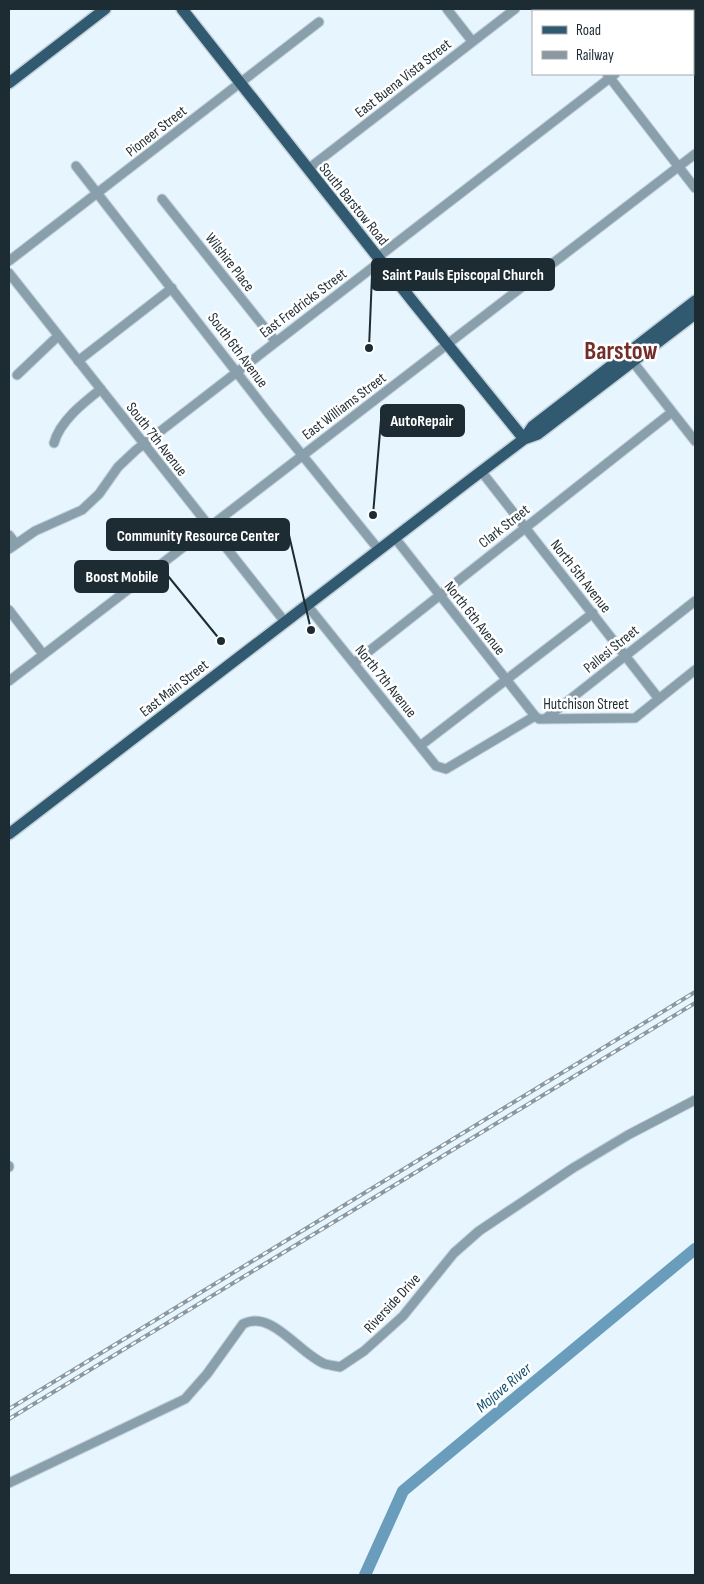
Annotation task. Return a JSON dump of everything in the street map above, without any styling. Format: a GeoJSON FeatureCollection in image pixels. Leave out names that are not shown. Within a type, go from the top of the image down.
{"type":"FeatureCollection","features":[{"type":"Feature","properties":{"kind":"main road"},"geometry":{"type":"LineString","coordinates":[[9,83],[105,9]]}},
{"type":"Feature","properties":{"kind":"main road","name":"South Barstow Road"},"geometry":{"type":"LineString","coordinates":[[182,9],[524,439]]}},
{"type":"Feature","properties":{"kind":"main road","name":"East Main Street"},"geometry":{"type":"LineString","coordinates":[[524,439],[533,426],[695,301]]}},
{"type":"Feature","properties":{"kind":"main road","name":"East Main Street"},"geometry":{"type":"LineString","coordinates":[[9,834],[524,439],[538,434],[695,314]]}},
{"type":"Feature","properties":{"kind":"street"},"geometry":{"type":"LineString","coordinates":[[447,9],[472,41]]}},
{"type":"Feature","properties":{"kind":"street","name":"East Buena Vista Street"},"geometry":{"type":"LineString","coordinates":[[308,169],[515,9]]}},
{"type":"Feature","properties":{"kind":"street","name":"Pioneer Street"},"geometry":{"type":"LineString","coordinates":[[9,261],[319,22]]}},
{"type":"Feature","properties":{"kind":"street"},"geometry":{"type":"LineString","coordinates":[[611,75],[695,188]]}},
{"type":"Feature","properties":{"kind":"street","name":"East Fredricks Street"},"geometry":{"type":"LineString","coordinates":[[12,547],[35,531],[73,516],[82,510],[99,494],[127,457],[276,342],[611,75]]}},
{"type":"Feature","properties":{"kind":"street","name":"East Williams Street"},"geometry":{"type":"LineString","coordinates":[[9,681],[695,154]]}},
{"type":"Feature","properties":{"kind":"street","name":"South 6th Avenue"},"geometry":{"type":"LineString","coordinates":[[76,166],[236,372],[379,550]]}},
{"type":"Feature","properties":{"kind":"street","name":"Wilshire Place"},"geometry":{"type":"LineString","coordinates":[[162,199],[276,342]]}},
{"type":"Feature","properties":{"kind":"street","name":"South 7th Avenue"},"geometry":{"type":"LineString","coordinates":[[9,273],[285,622]]}},
{"type":"Feature","properties":{"kind":"street"},"geometry":{"type":"LineString","coordinates":[[78,361],[172,288]]}},
{"type":"Feature","properties":{"kind":"street"},"geometry":{"type":"LineString","coordinates":[[17,375],[58,336]]}},
{"type":"Feature","properties":{"kind":"street"},"geometry":{"type":"LineString","coordinates":[[633,362],[695,441]]}},
{"type":"Feature","properties":{"kind":"street"},"geometry":{"type":"LineString","coordinates":[[54,443],[56,436],[73,413],[100,389]]}},
{"type":"Feature","properties":{"kind":"street","name":"Clark Street"},"geometry":{"type":"LineString","coordinates":[[354,663],[672,412]]}},
{"type":"Feature","properties":{"kind":"street","name":"North 5th Avenue"},"geometry":{"type":"LineString","coordinates":[[482,471],[659,699]]}},
{"type":"Feature","properties":{"kind":"street"},"geometry":{"type":"LineString","coordinates":[[9,535],[12,547]]}},
{"type":"Feature","properties":{"kind":"street","name":"North 6th Avenue"},"geometry":{"type":"LineString","coordinates":[[394,538],[534,716]]}},
{"type":"Feature","properties":{"kind":"street","name":"Pallesi Street"},"geometry":{"type":"LineString","coordinates":[[545,719],[695,601]]}},
{"type":"Feature","properties":{"kind":"street","name":"North 7th Avenue"},"geometry":{"type":"LineString","coordinates":[[307,605],[436,766],[446,769]]}},
{"type":"Feature","properties":{"kind":"street"},"geometry":{"type":"LineString","coordinates":[[9,610],[43,654]]}},
{"type":"Feature","properties":{"kind":"street"},"geometry":{"type":"LineString","coordinates":[[420,746],[592,613]]}},
{"type":"Feature","properties":{"kind":"street","name":"Hutchison Street"},"geometry":{"type":"LineString","coordinates":[[446,769],[534,716],[539,719],[635,718],[695,670]]}},
{"type":"Feature","properties":{"kind":"street","name":"Riverside Drive"},"geometry":{"type":"LineString","coordinates":[[9,1483],[185,1399],[207,1374],[243,1324],[251,1320],[266,1322],[324,1364],[340,1367],[364,1352],[403,1316],[454,1254],[479,1231],[573,1168],[628,1135],[695,1100]]}},
{"type":"Feature","properties":{"kind":"waterway","name":"Mojave River"},"geometry":{"type":"LineString","coordinates":[[365,1575],[403,1491],[695,1249]]}},
{"type":"Feature","properties":{"kind":"railway"},"geometry":{"type":"LineString","coordinates":[[9,1409],[695,992]]}},
{"type":"Feature","properties":{"kind":"railway"},"geometry":{"type":"LineString","coordinates":[[9,1419],[695,1003]]}},
{"type":"Feature","properties":{"kind":"place","name":"Saint Pauls Episcopal Church"},"geometry":{"type":"Point","coordinates":[369,348]}},
{"type":"Feature","properties":{"kind":"place","name":"AutoRepair"},"geometry":{"type":"Point","coordinates":[373,515]}},
{"type":"Feature","properties":{"kind":"place","name":"Community Resource Center"},"geometry":{"type":"Point","coordinates":[311,630]}},
{"type":"Feature","properties":{"kind":"place","name":"Boost Mobile"},"geometry":{"type":"Point","coordinates":[221,641]}},
{"type":"Feature","properties":{"kind":"district","name":"Barstow"},"geometry":{"type":"Point","coordinates":[621,350]}}]}
